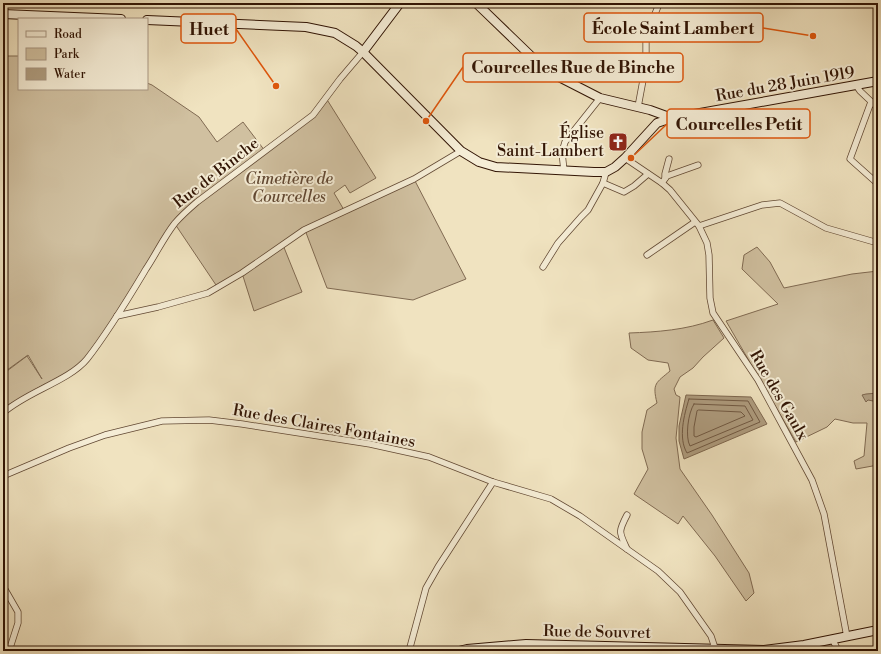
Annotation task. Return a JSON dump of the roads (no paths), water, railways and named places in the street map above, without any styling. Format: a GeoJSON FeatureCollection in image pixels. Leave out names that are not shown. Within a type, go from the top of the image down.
{"type":"FeatureCollection","features":[{"type":"Feature","properties":{"kind":"main road","name":"Rue de Binche"},"geometry":{"type":"LineString","coordinates":[[363,52],[400,3]]}},
{"type":"Feature","properties":{"kind":"main road"},"geometry":{"type":"LineString","coordinates":[[476,3],[544,68],[557,76],[600,98],[650,110],[672,118]]}},
{"type":"Feature","properties":{"kind":"main road"},"geometry":{"type":"LineString","coordinates":[[3,14],[97,18]]}},
{"type":"Feature","properties":{"kind":"main road"},"geometry":{"type":"LineString","coordinates":[[148,20],[306,27],[335,33],[363,52],[461,151],[479,162],[496,167],[606,172]]}},
{"type":"Feature","properties":{"kind":"main road","name":"Rue du 28 Juin 1919"},"geometry":{"type":"LineString","coordinates":[[606,172],[615,168],[656,123],[672,118],[878,81]]}},
{"type":"Feature","properties":{"kind":"main road","name":"Rue de Souvret"},"geometry":{"type":"LineString","coordinates":[[459,651],[526,644],[764,650],[833,640],[878,630]]}},
{"type":"Feature","properties":{"kind":"street"},"geometry":{"type":"LineString","coordinates":[[638,107],[646,64],[646,36],[656,4],[678,3]]}},
{"type":"Feature","properties":{"kind":"street","name":"Rue de Binche"},"geometry":{"type":"LineString","coordinates":[[3,413],[8,408],[67,375],[87,359],[117,316],[167,236],[182,215],[197,202],[313,115],[340,79],[363,52]]}},
{"type":"Feature","properties":{"kind":"street"},"geometry":{"type":"LineString","coordinates":[[856,85],[860,91],[878,108]]}},
{"type":"Feature","properties":{"kind":"street"},"geometry":{"type":"LineString","coordinates":[[564,171],[562,152],[565,142],[600,98]]}},
{"type":"Feature","properties":{"kind":"street"},"geometry":{"type":"LineString","coordinates":[[871,102],[850,159],[878,184]]}},
{"type":"Feature","properties":{"kind":"street"},"geometry":{"type":"LineString","coordinates":[[117,316],[158,307],[208,293],[242,273],[304,230],[414,179],[461,151]]}},
{"type":"Feature","properties":{"kind":"street","name":"Rue des Gaulx"},"geometry":{"type":"LineString","coordinates":[[625,158],[648,174],[664,180],[670,190],[697,224],[707,243],[710,298],[713,313],[758,380],[812,480],[817,494],[824,514],[847,637]]}},
{"type":"Feature","properties":{"kind":"street"},"geometry":{"type":"LineString","coordinates":[[664,180],[669,159]]}},
{"type":"Feature","properties":{"kind":"street"},"geometry":{"type":"LineString","coordinates":[[664,180],[667,176],[698,165]]}},
{"type":"Feature","properties":{"kind":"street"},"geometry":{"type":"LineString","coordinates":[[543,267],[558,243],[588,210],[603,183],[606,172]]}},
{"type":"Feature","properties":{"kind":"street"},"geometry":{"type":"LineString","coordinates":[[603,183],[624,192],[648,174]]}},
{"type":"Feature","properties":{"kind":"street"},"geometry":{"type":"LineString","coordinates":[[647,255],[697,224],[762,204],[780,203],[826,228],[878,243]]}},
{"type":"Feature","properties":{"kind":"street","name":"Rue des Claires Fontaines"},"geometry":{"type":"LineString","coordinates":[[3,476],[105,434],[162,421],[209,420],[242,424],[370,444],[429,457],[493,482],[551,499],[580,516],[658,571],[680,592],[711,636],[715,648]]}},
{"type":"Feature","properties":{"kind":"street"},"geometry":{"type":"LineString","coordinates":[[409,651],[426,588],[493,482]]}},
{"type":"Feature","properties":{"kind":"street"},"geometry":{"type":"LineString","coordinates":[[627,515],[621,526],[620,533],[627,549]]}},
{"type":"Feature","properties":{"kind":"street"},"geometry":{"type":"LineString","coordinates":[[3,586],[18,612],[18,623],[9,651]]}},
{"type":"Feature","properties":{"kind":"street"},"geometry":{"type":"LineString","coordinates":[[833,640],[838,651]]}},
{"type":"Feature","properties":{"kind":"water"},"geometry":{"type":"Polygon","coordinates":[[[878,393],[878,402],[868,400],[866,402],[862,395],[866,394],[878,393]]]}},
{"type":"Feature","properties":{"kind":"water"},"geometry":{"type":"Polygon","coordinates":[[[686,395],[751,397],[767,424],[684,459],[679,441],[679,426],[686,395]]]}},
{"type":"Feature","properties":{"kind":"place","name":"École Saint Lambert"},"geometry":{"type":"Point","coordinates":[813,36]}},
{"type":"Feature","properties":{"kind":"place","name":"Huet"},"geometry":{"type":"Point","coordinates":[276,86]}},
{"type":"Feature","properties":{"kind":"place","name":"Courcelles Rue de Binche"},"geometry":{"type":"Point","coordinates":[426,121]}},
{"type":"Feature","properties":{"kind":"place","name":"Église Saint-Lambert"},"geometry":{"type":"Point","coordinates":[618,142]}},
{"type":"Feature","properties":{"kind":"place","name":"Courcelles Petit"},"geometry":{"type":"Point","coordinates":[631,158]}},
{"type":"Feature","properties":{"kind":"park label","name":"Cimetière de Courcelles"},"geometry":{"type":"Point","coordinates":[289,188]}}]}
